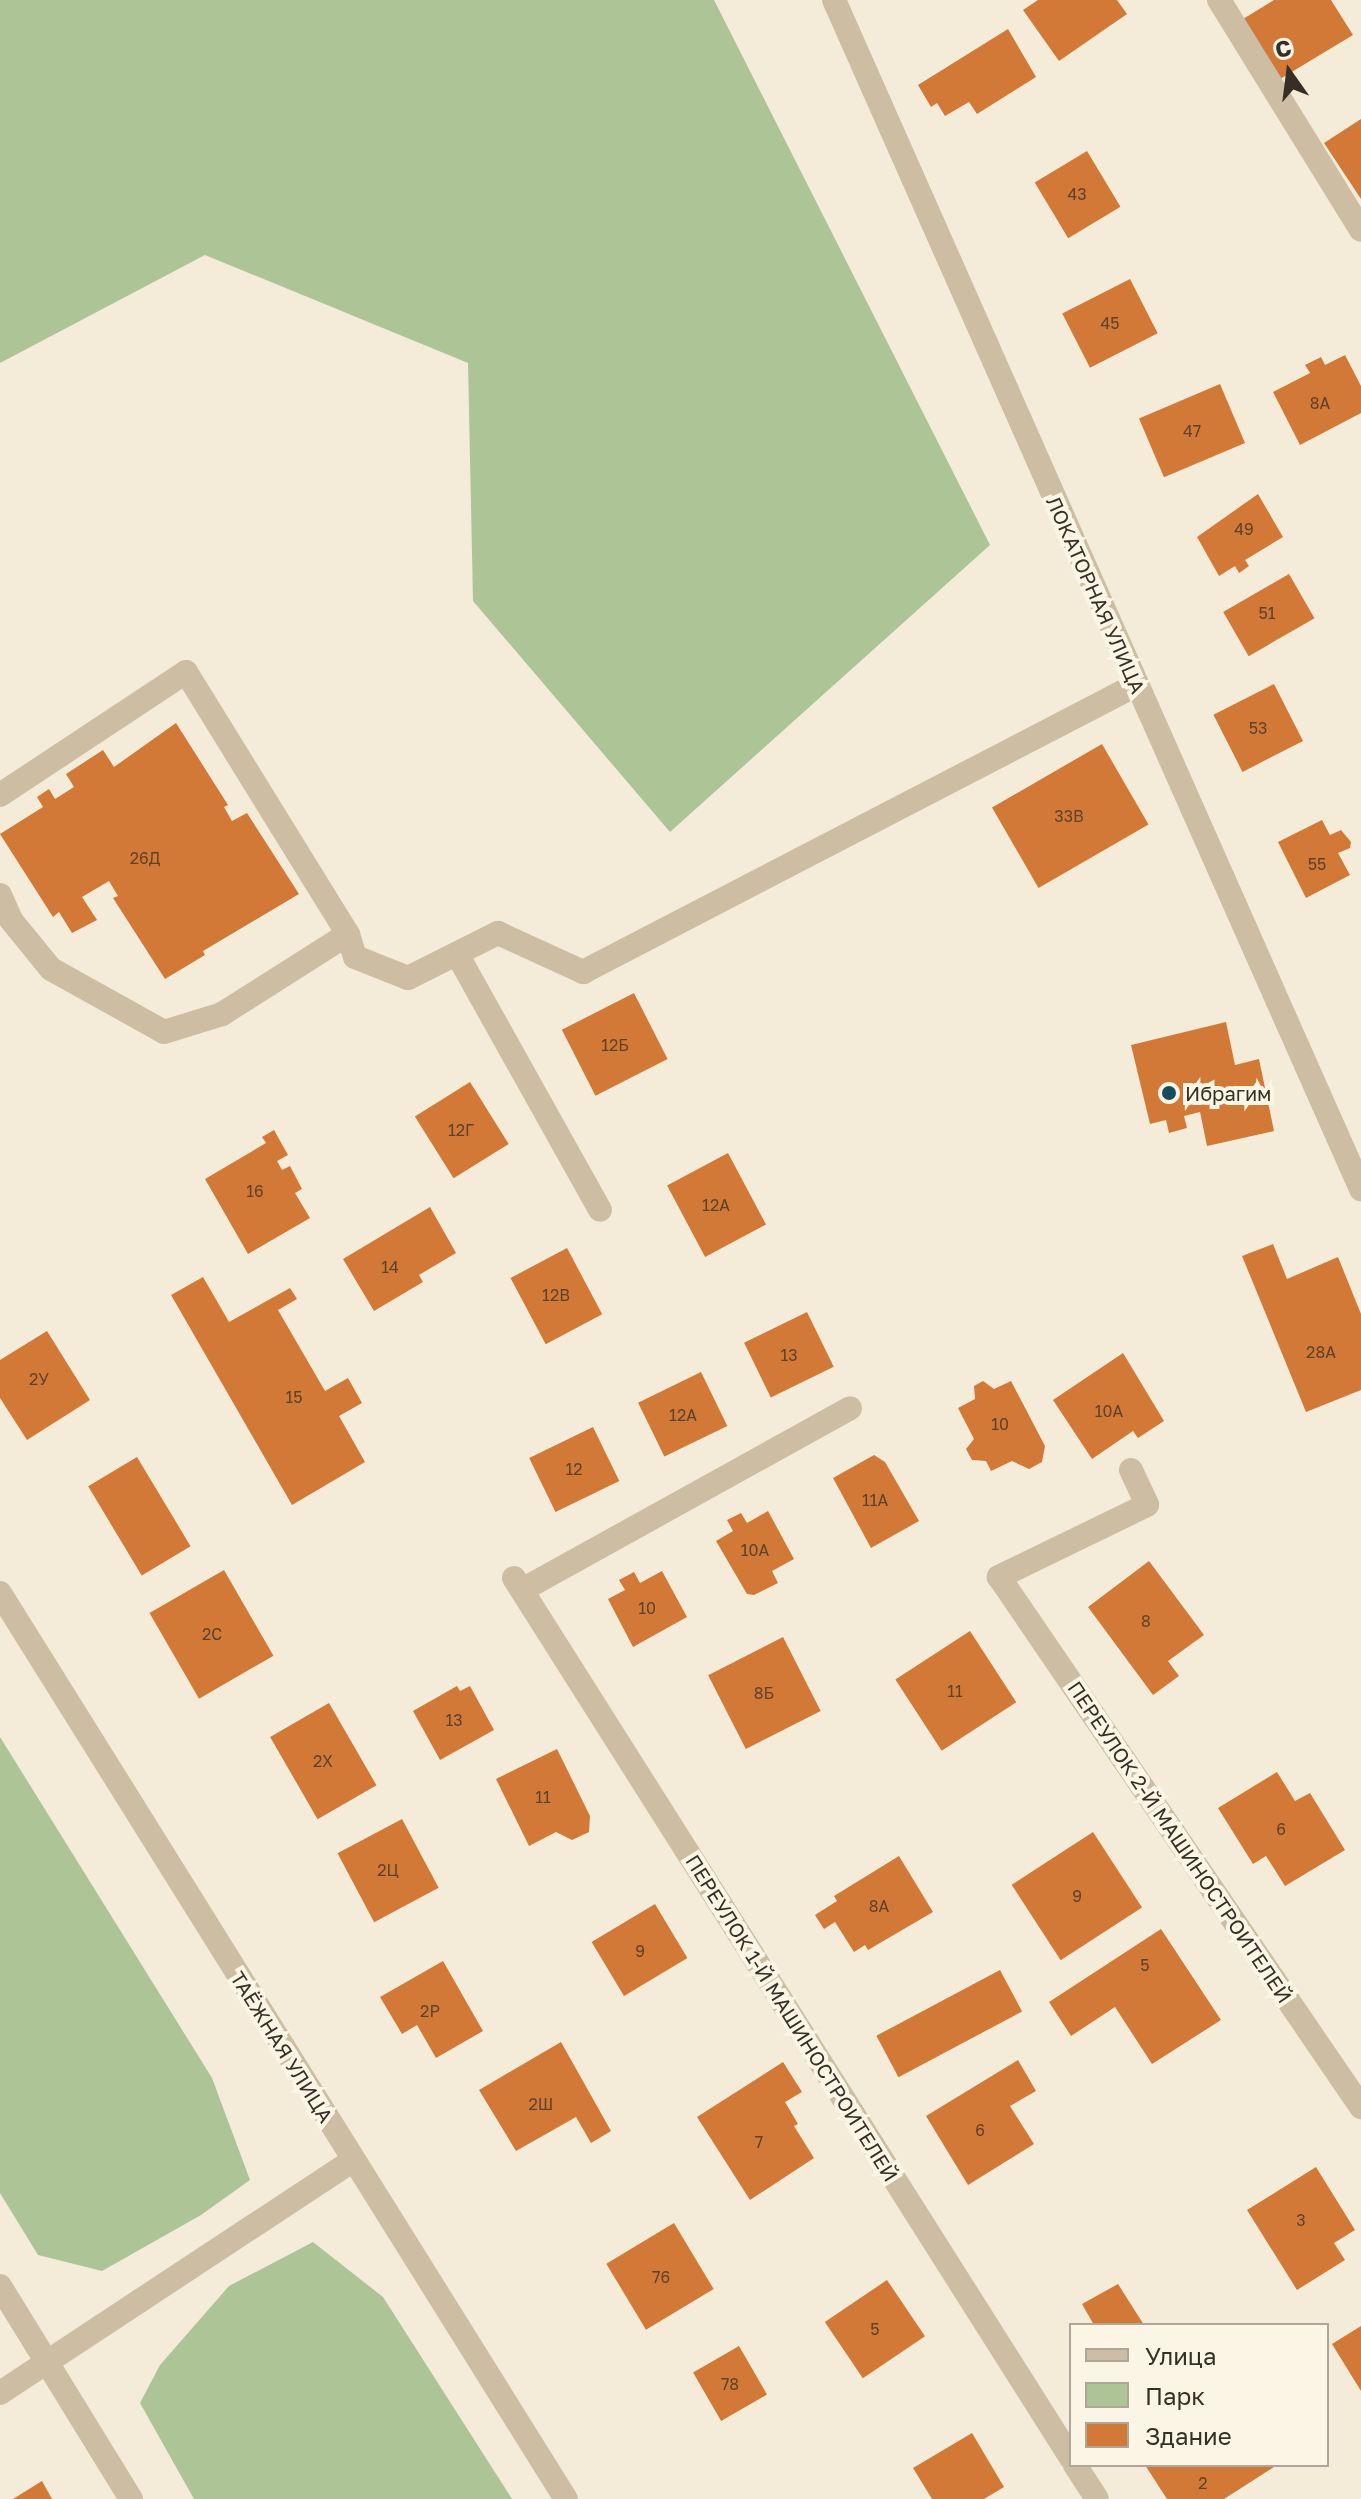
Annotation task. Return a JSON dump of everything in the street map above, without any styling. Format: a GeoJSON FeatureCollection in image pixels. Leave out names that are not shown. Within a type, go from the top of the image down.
{"type":"FeatureCollection","features":[{"type":"Feature","properties":{"kind":"street","name":"ЛОКАТОРНАЯ УЛИЦА"},"geometry":{"type":"LineString","coordinates":[[834,0],[1361,1189]]}},
{"type":"Feature","properties":{"kind":"street"},"geometry":{"type":"LineString","coordinates":[[1219,0],[1361,230]]}},
{"type":"Feature","properties":{"kind":"street"},"geometry":{"type":"LineString","coordinates":[[0,795],[186,672],[348,934],[355,957],[408,978],[498,933],[583,972],[1136,685]]}},
{"type":"Feature","properties":{"kind":"street"},"geometry":{"type":"LineString","coordinates":[[0,895],[11,920],[51,969],[164,1032],[222,1014],[348,934]]}},
{"type":"Feature","properties":{"kind":"street"},"geometry":{"type":"LineString","coordinates":[[457,954],[600,1210]]}},
{"type":"Feature","properties":{"kind":"street","name":"ПЕРЕУЛОК 1-Й МАШИНОСТРОИТЕЛЕЙ"},"geometry":{"type":"LineString","coordinates":[[850,1408],[518,1584],[1069,2455]]}},
{"type":"Feature","properties":{"kind":"street","name":"ПЕРЕУЛОК 2-Й МАШИНОСТРОИТЕЛЕЙ"},"geometry":{"type":"LineString","coordinates":[[1131,1470],[1147,1505],[999,1577],[1361,2107]]}},
{"type":"Feature","properties":{"kind":"street","name":"ТАЁЖНАЯ УЛИЦА"},"geometry":{"type":"LineString","coordinates":[[0,1593],[352,2161],[566,2499]]}},
{"type":"Feature","properties":{"kind":"street"},"geometry":{"type":"LineString","coordinates":[[0,2393],[352,2161]]}},
{"type":"Feature","properties":{"kind":"street"},"geometry":{"type":"LineString","coordinates":[[0,2286],[131,2499]]}},
{"type":"Feature","properties":{"kind":"street"},"geometry":{"type":"LineString","coordinates":[[1076,2467],[1097,2499]]}},
{"type":"Feature","properties":{"kind":"green space"},"geometry":{"type":"Polygon","coordinates":[[[0,0],[714,0],[990,545],[670,832],[473,601],[468,363],[205,255],[0,363],[0,0]]]}},
{"type":"Feature","properties":{"kind":"green space"},"geometry":{"type":"Polygon","coordinates":[[[0,1737],[212,2078],[250,2180],[201,2215],[102,2271],[38,2255],[0,2193],[0,1737]]]}},
{"type":"Feature","properties":{"kind":"green space"},"geometry":{"type":"Polygon","coordinates":[[[313,2242],[383,2297],[512,2499],[194,2499],[140,2403],[160,2365],[229,2286],[313,2242]]]}},
{"type":"Feature","properties":{"kind":"building"},"geometry":{"type":"Polygon","coordinates":[[[1038,0],[1117,0],[1127,14],[1059,61],[1023,10],[1038,0]]]}},
{"type":"Feature","properties":{"kind":"building"},"geometry":{"type":"Polygon","coordinates":[[[1274,0],[1331,0],[1353,35],[1280,79],[1243,19],[1274,0]]]}},
{"type":"Feature","properties":{"kind":"building"},"geometry":{"type":"Polygon","coordinates":[[[1008,29],[1036,77],[977,114],[969,102],[945,116],[937,103],[931,107],[918,85],[1008,29]]]}},
{"type":"Feature","properties":{"kind":"building"},"geometry":{"type":"Polygon","coordinates":[[[1361,119],[1361,199],[1324,143],[1361,119]]]}},
{"type":"Feature","properties":{"kind":"building"},"geometry":{"type":"Polygon","coordinates":[[[1087,151],[1120,207],[1068,238],[1035,182],[1087,151]]]}},
{"type":"Feature","properties":{"kind":"building"},"geometry":{"type":"Polygon","coordinates":[[[1130,279],[1158,333],[1090,368],[1062,314],[1130,279]]]}},
{"type":"Feature","properties":{"kind":"building"},"geometry":{"type":"Polygon","coordinates":[[[1345,355],[1361,386],[1361,413],[1300,445],[1273,392],[1310,373],[1305,365],[1321,357],[1325,365],[1345,355]]]}},
{"type":"Feature","properties":{"kind":"building"},"geometry":{"type":"Polygon","coordinates":[[[1220,384],[1245,443],[1164,477],[1139,418],[1220,384]]]}},
{"type":"Feature","properties":{"kind":"building"},"geometry":{"type":"Polygon","coordinates":[[[1258,494],[1283,537],[1245,560],[1249,566],[1239,573],[1235,566],[1219,576],[1197,537],[1258,494]]]}},
{"type":"Feature","properties":{"kind":"building"},"geometry":{"type":"Polygon","coordinates":[[[1289,574],[1314,618],[1249,656],[1223,612],[1289,574]]]}},
{"type":"Feature","properties":{"kind":"building"},"geometry":{"type":"Polygon","coordinates":[[[1274,684],[1303,741],[1242,772],[1213,715],[1274,684]]]}},
{"type":"Feature","properties":{"kind":"building"},"geometry":{"type":"Polygon","coordinates":[[[176,723],[228,805],[224,807],[232,821],[247,813],[299,894],[203,951],[205,955],[165,979],[113,898],[118,896],[109,881],[82,897],[97,920],[72,933],[59,912],[53,917],[0,834],[43,807],[37,797],[49,789],[55,799],[74,787],[66,774],[103,750],[114,767],[176,723]]]}},
{"type":"Feature","properties":{"kind":"building"},"geometry":{"type":"Polygon","coordinates":[[[1102,744],[1148,825],[1039,888],[992,808],[1102,744]]]}},
{"type":"Feature","properties":{"kind":"building"},"geometry":{"type":"Polygon","coordinates":[[[1322,820],[1330,835],[1341,830],[1351,842],[1350,848],[1338,853],[1350,875],[1306,898],[1278,842],[1322,820]]]}},
{"type":"Feature","properties":{"kind":"building"},"geometry":{"type":"Polygon","coordinates":[[[634,993],[668,1059],[595,1096],[562,1030],[634,993]]]}},
{"type":"Feature","properties":{"kind":"building"},"geometry":{"type":"Polygon","coordinates":[[[1226,1022],[1235,1065],[1259,1059],[1274,1131],[1207,1146],[1200,1112],[1184,1116],[1187,1128],[1169,1133],[1166,1120],[1150,1124],[1131,1045],[1226,1022]]]}},
{"type":"Feature","properties":{"kind":"building"},"geometry":{"type":"Polygon","coordinates":[[[470,1082],[509,1144],[454,1178],[415,1116],[470,1082]]]}},
{"type":"Feature","properties":{"kind":"building"},"geometry":{"type":"Polygon","coordinates":[[[274,1130],[288,1155],[277,1161],[282,1170],[290,1166],[302,1189],[295,1193],[310,1218],[248,1254],[205,1179],[266,1143],[262,1137],[274,1130]]]}},
{"type":"Feature","properties":{"kind":"building"},"geometry":{"type":"Polygon","coordinates":[[[728,1153],[766,1225],[705,1257],[667,1185],[728,1153]]]}},
{"type":"Feature","properties":{"kind":"building"},"geometry":{"type":"Polygon","coordinates":[[[430,1207],[456,1253],[419,1275],[423,1282],[374,1311],[343,1259],[430,1207]]]}},
{"type":"Feature","properties":{"kind":"building"},"geometry":{"type":"Polygon","coordinates":[[[1273,1244],[1287,1279],[1338,1257],[1361,1314],[1361,1390],[1306,1412],[1242,1256],[1273,1244]]]}},
{"type":"Feature","properties":{"kind":"building"},"geometry":{"type":"Polygon","coordinates":[[[567,1248],[602,1314],[546,1344],[510,1278],[567,1248]]]}},
{"type":"Feature","properties":{"kind":"building"},"geometry":{"type":"Polygon","coordinates":[[[203,1277],[229,1322],[290,1288],[297,1299],[278,1310],[325,1391],[348,1378],[362,1403],[339,1416],[365,1462],[292,1505],[171,1295],[203,1277]]]}},
{"type":"Feature","properties":{"kind":"building"},"geometry":{"type":"Polygon","coordinates":[[[807,1312],[834,1367],[771,1398],[744,1343],[807,1312]]]}},
{"type":"Feature","properties":{"kind":"building"},"geometry":{"type":"Polygon","coordinates":[[[47,1331],[90,1400],[27,1440],[0,1398],[0,1360],[47,1331]]]}},
{"type":"Feature","properties":{"kind":"building"},"geometry":{"type":"Polygon","coordinates":[[[1123,1353],[1164,1421],[1138,1438],[1133,1431],[1092,1459],[1053,1400],[1123,1353]]]}},
{"type":"Feature","properties":{"kind":"building"},"geometry":{"type":"Polygon","coordinates":[[[701,1372],[727,1426],[664,1457],[638,1403],[701,1372]]]}},
{"type":"Feature","properties":{"kind":"building"},"geometry":{"type":"Polygon","coordinates":[[[983,1381],[994,1389],[1011,1381],[1045,1446],[1042,1462],[1029,1469],[1012,1461],[991,1471],[986,1461],[972,1460],[966,1449],[974,1439],[958,1408],[975,1399],[974,1386],[983,1381]]]}},
{"type":"Feature","properties":{"kind":"building"},"geometry":{"type":"Polygon","coordinates":[[[593,1427],[619,1481],[555,1512],[529,1458],[593,1427]]]}},
{"type":"Feature","properties":{"kind":"building"},"geometry":{"type":"Polygon","coordinates":[[[874,1455],[885,1462],[919,1521],[871,1548],[833,1478],[874,1455]]]}},
{"type":"Feature","properties":{"kind":"building"},"geometry":{"type":"Polygon","coordinates":[[[137,1457],[191,1546],[142,1576],[88,1486],[137,1457]]]}},
{"type":"Feature","properties":{"kind":"building"},"geometry":{"type":"Polygon","coordinates":[[[768,1511],[794,1559],[772,1571],[778,1583],[754,1595],[747,1594],[716,1541],[733,1531],[727,1520],[741,1513],[747,1523],[768,1511]]]}},
{"type":"Feature","properties":{"kind":"building"},"geometry":{"type":"Polygon","coordinates":[[[1149,1561],[1204,1635],[1168,1661],[1179,1676],[1153,1695],[1088,1607],[1149,1561]]]}},
{"type":"Feature","properties":{"kind":"building"},"geometry":{"type":"Polygon","coordinates":[[[224,1570],[274,1656],[199,1699],[150,1613],[224,1570]]]}},
{"type":"Feature","properties":{"kind":"building"},"geometry":{"type":"Polygon","coordinates":[[[662,1571],[687,1617],[633,1647],[608,1599],[625,1590],[619,1580],[634,1572],[640,1583],[662,1571]]]}},
{"type":"Feature","properties":{"kind":"building"},"geometry":{"type":"Polygon","coordinates":[[[970,1631],[1016,1702],[942,1751],[895,1679],[970,1631]]]}},
{"type":"Feature","properties":{"kind":"building"},"geometry":{"type":"Polygon","coordinates":[[[783,1637],[821,1711],[746,1749],[708,1675],[783,1637]]]}},
{"type":"Feature","properties":{"kind":"building"},"geometry":{"type":"Polygon","coordinates":[[[457,1686],[460,1691],[470,1686],[494,1730],[440,1760],[413,1711],[457,1686]]]}},
{"type":"Feature","properties":{"kind":"building"},"geometry":{"type":"Polygon","coordinates":[[[329,1703],[376,1785],[318,1819],[270,1737],[329,1703]]]}},
{"type":"Feature","properties":{"kind":"building"},"geometry":{"type":"Polygon","coordinates":[[[557,1749],[590,1816],[589,1832],[572,1840],[556,1832],[529,1846],[496,1779],[557,1749]]]}},
{"type":"Feature","properties":{"kind":"building"},"geometry":{"type":"Polygon","coordinates":[[[1277,1772],[1295,1801],[1310,1793],[1345,1850],[1285,1886],[1266,1856],[1253,1864],[1218,1808],[1277,1772]]]}},
{"type":"Feature","properties":{"kind":"building"},"geometry":{"type":"Polygon","coordinates":[[[402,1819],[439,1888],[374,1922],[338,1853],[402,1819]]]}},
{"type":"Feature","properties":{"kind":"building"},"geometry":{"type":"Polygon","coordinates":[[[1093,1832],[1142,1907],[1061,1960],[1012,1885],[1093,1832]]]}},
{"type":"Feature","properties":{"kind":"building"},"geometry":{"type":"Polygon","coordinates":[[[899,1856],[933,1912],[868,1950],[865,1945],[854,1952],[835,1922],[824,1929],[815,1915],[837,1901],[834,1896],[899,1856]]]}},
{"type":"Feature","properties":{"kind":"building"},"geometry":{"type":"Polygon","coordinates":[[[655,1904],[687,1958],[624,1996],[592,1942],[655,1904]]]}},
{"type":"Feature","properties":{"kind":"building"},"geometry":{"type":"Polygon","coordinates":[[[1161,1929],[1221,2020],[1152,2064],[1115,2007],[1071,2036],[1049,2002],[1161,1929]]]}},
{"type":"Feature","properties":{"kind":"building"},"geometry":{"type":"Polygon","coordinates":[[[443,1961],[483,2031],[436,2058],[417,2025],[402,2034],[380,1997],[443,1961]]]}},
{"type":"Feature","properties":{"kind":"building"},"geometry":{"type":"Polygon","coordinates":[[[1000,1970],[1022,2011],[898,2077],[876,2036],[1000,1970]]]}},
{"type":"Feature","properties":{"kind":"building"},"geometry":{"type":"Polygon","coordinates":[[[561,2042],[611,2131],[591,2143],[576,2117],[516,2151],[479,2090],[561,2042]]]}},
{"type":"Feature","properties":{"kind":"building"},"geometry":{"type":"Polygon","coordinates":[[[1018,2060],[1036,2091],[1010,2106],[1034,2144],[968,2185],[926,2116],[1018,2060]]]}},
{"type":"Feature","properties":{"kind":"building"},"geometry":{"type":"Polygon","coordinates":[[[783,2062],[802,2092],[785,2102],[798,2124],[794,2126],[814,2158],[750,2200],[697,2117],[783,2062]]]}},
{"type":"Feature","properties":{"kind":"building"},"geometry":{"type":"Polygon","coordinates":[[[1316,2167],[1355,2230],[1334,2243],[1345,2260],[1297,2290],[1247,2210],[1316,2167]]]}},
{"type":"Feature","properties":{"kind":"building"},"geometry":{"type":"Polygon","coordinates":[[[674,2223],[714,2289],[646,2330],[606,2264],[674,2223]]]}},
{"type":"Feature","properties":{"kind":"building"},"geometry":{"type":"Polygon","coordinates":[[[887,2280],[925,2336],[863,2378],[825,2322],[887,2280]]]}},
{"type":"Feature","properties":{"kind":"building"},"geometry":{"type":"Polygon","coordinates":[[[1118,2284],[1143,2323],[1093,2323],[1082,2304],[1118,2284]]]}},
{"type":"Feature","properties":{"kind":"building"},"geometry":{"type":"Polygon","coordinates":[[[1361,2326],[1361,2391],[1332,2344],[1361,2326]]]}},
{"type":"Feature","properties":{"kind":"building"},"geometry":{"type":"Polygon","coordinates":[[[739,2346],[767,2394],[721,2421],[693,2372],[739,2346]]]}},
{"type":"Feature","properties":{"kind":"building"},"geometry":{"type":"Polygon","coordinates":[[[972,2433],[1004,2487],[984,2499],[932,2499],[913,2468],[972,2433]]]}},
{"type":"Feature","properties":{"kind":"building"},"geometry":{"type":"Polygon","coordinates":[[[1146,2467],[1274,2467],[1224,2499],[1167,2499],[1146,2467]]]}},
{"type":"Feature","properties":{"kind":"building"},"geometry":{"type":"Polygon","coordinates":[[[42,2481],[52,2499],[13,2499],[42,2481]]]}},
{"type":"Feature","properties":{"kind":"place","name":"Ибрагим"},"geometry":{"type":"Point","coordinates":[1169,1093]}}]}
